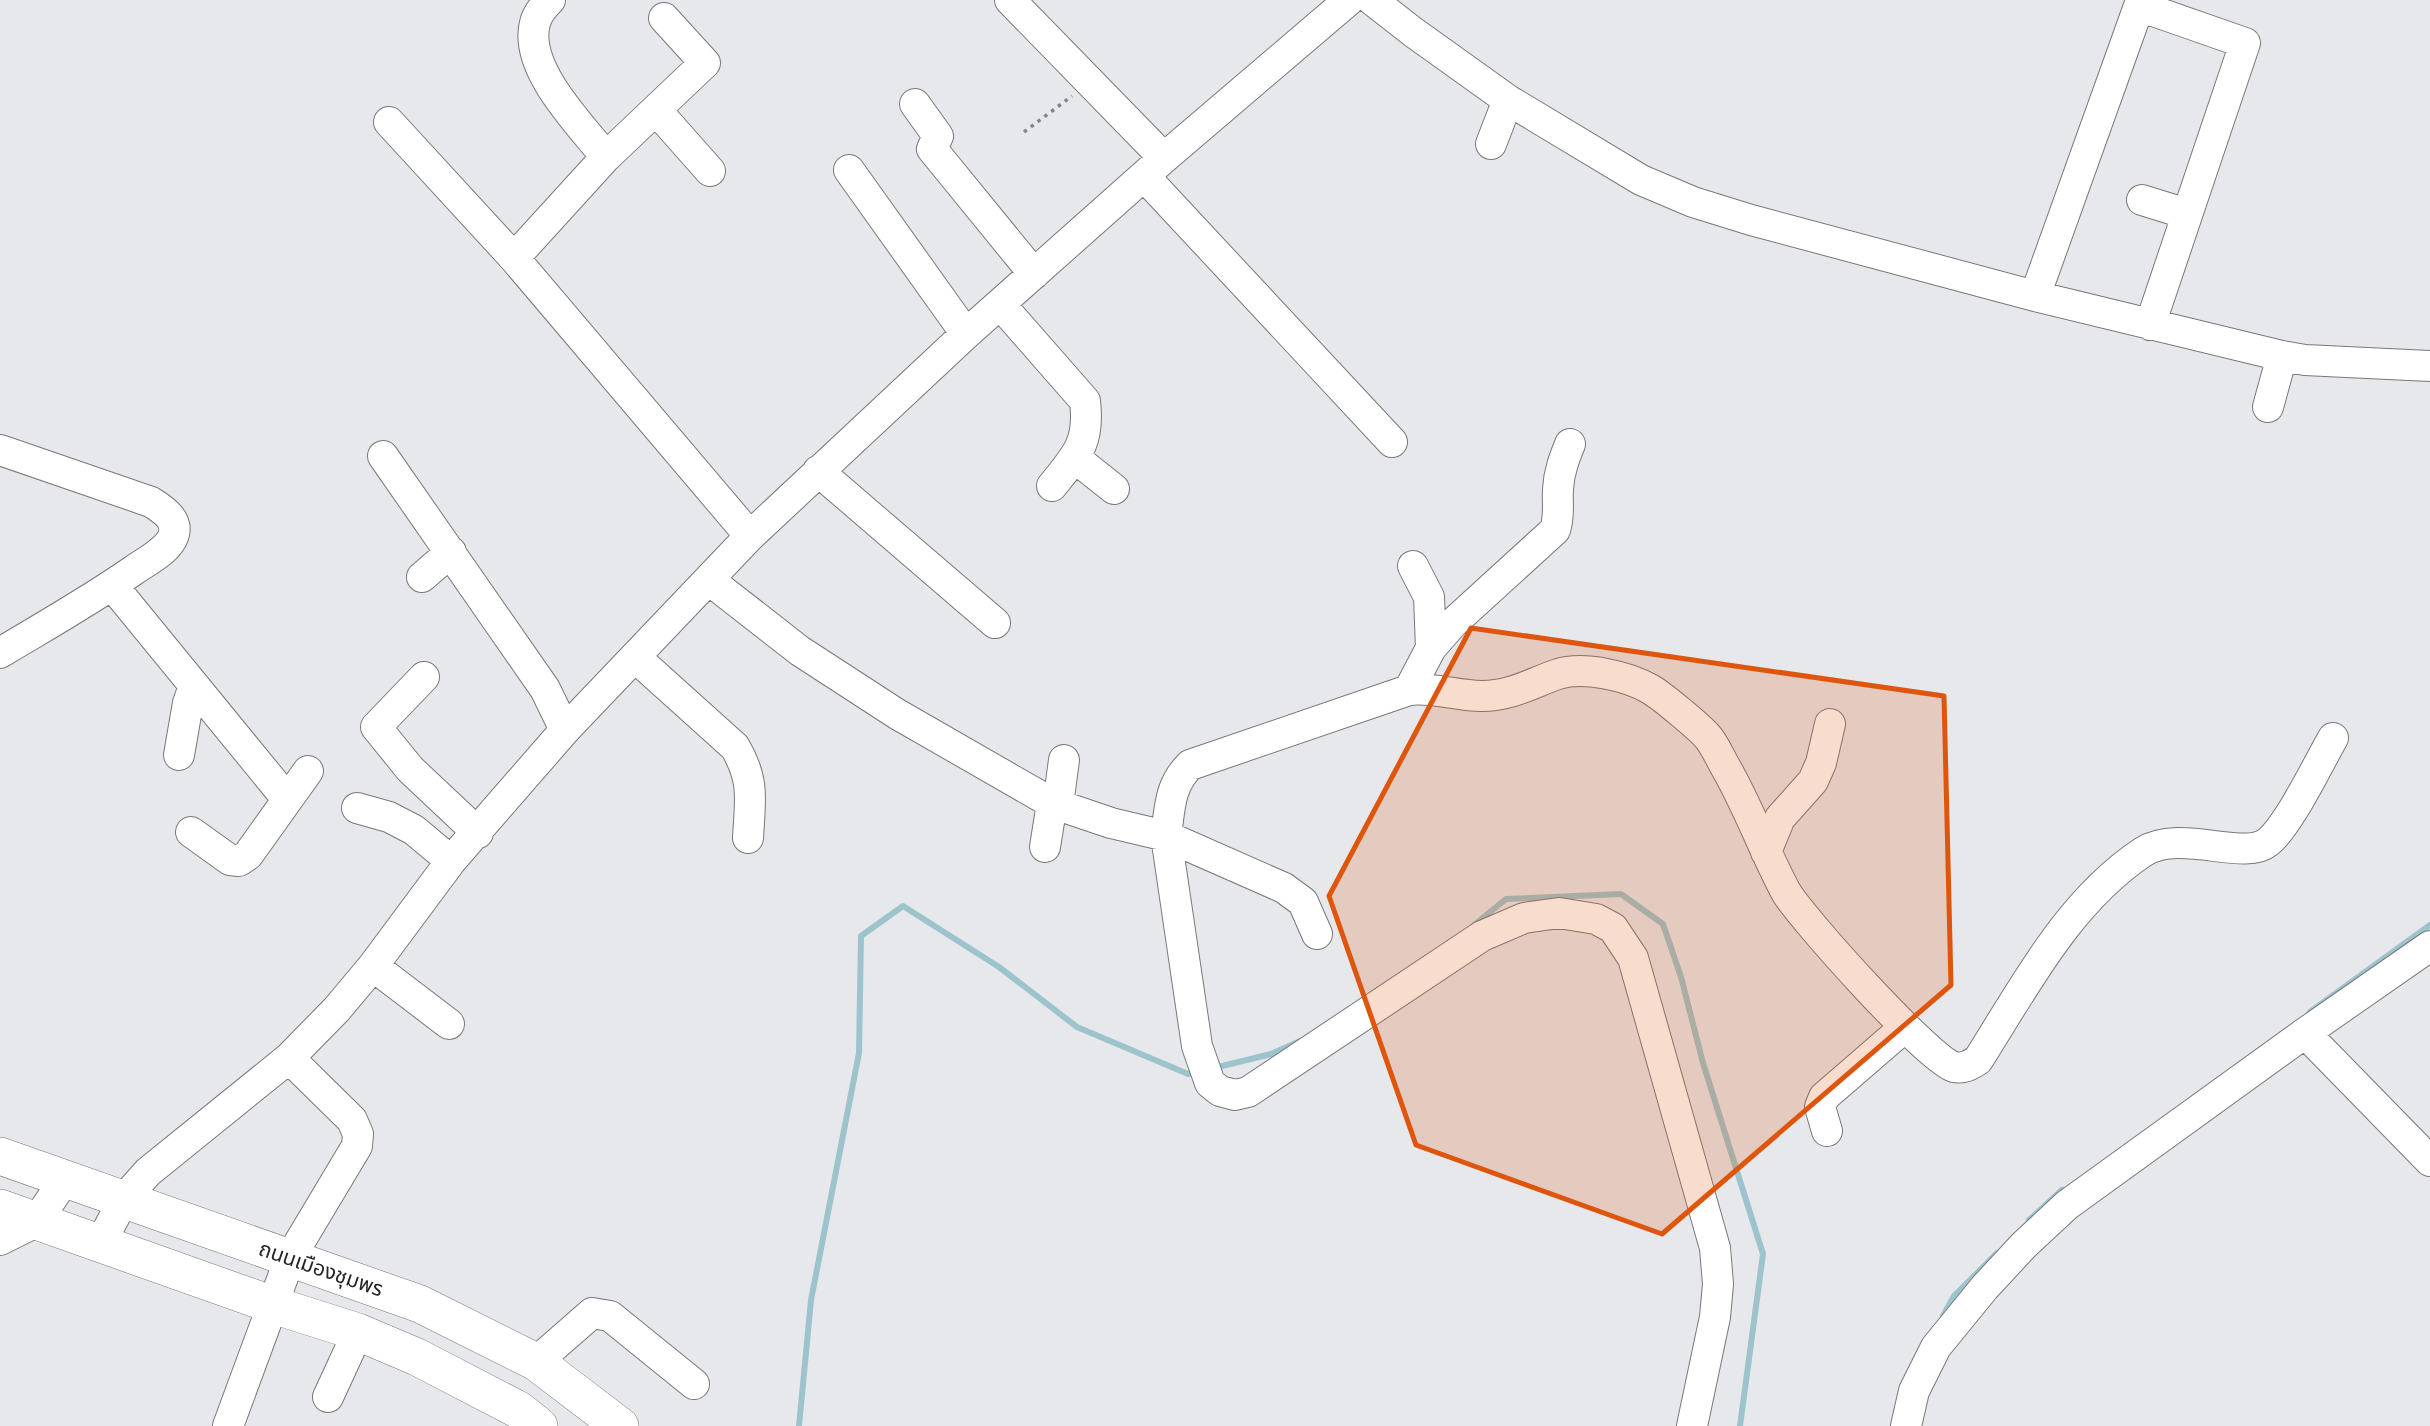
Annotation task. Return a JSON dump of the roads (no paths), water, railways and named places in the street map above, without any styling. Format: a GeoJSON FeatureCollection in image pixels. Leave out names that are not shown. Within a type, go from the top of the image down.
{"type":"FeatureCollection","features":[{"type":"Feature","properties":{"kind":"main road","name":"ถนนเมืองชุมพร"},"geometry":{"type":"LineString","coordinates":[[0,1156],[420,1304],[536,1363],[621,1426]]}},
{"type":"Feature","properties":{"kind":"main road"},"geometry":{"type":"LineString","coordinates":[[0,1208],[273,1305],[358,1332],[417,1357],[508,1404],[539,1426]]}},
{"type":"Feature","properties":{"kind":"street"},"geometry":{"type":"LineString","coordinates":[[550,0],[535,23],[540,69],[606,157]]}},
{"type":"Feature","properties":{"kind":"street"},"geometry":{"type":"LineString","coordinates":[[1010,0],[1091,83],[1154,167],[1392,442]]}},
{"type":"Feature","properties":{"kind":"street"},"geometry":{"type":"LineString","coordinates":[[100,1244],[124,1199],[148,1172],[289,1058],[337,1009],[452,861],[565,730],[750,536],[966,334],[1154,167],[1349,0]]}},
{"type":"Feature","properties":{"kind":"street"},"geometry":{"type":"LineString","coordinates":[[1372,0],[1507,100],[1641,180],[1693,202],[2035,296],[2282,356],[2305,360],[2430,366]]}},
{"type":"Feature","properties":{"kind":"street"},"geometry":{"type":"LineString","coordinates":[[2035,296],[2138,6],[2245,43],[2150,325]]}},
{"type":"Feature","properties":{"kind":"street"},"geometry":{"type":"LineString","coordinates":[[514,258],[606,157],[705,63],[664,18]]}},
{"type":"Feature","properties":{"kind":"street"},"geometry":{"type":"LineString","coordinates":[[1491,144],[1507,100]]}},
{"type":"Feature","properties":{"kind":"street"},"geometry":{"type":"LineString","coordinates":[[915,104],[938,136],[932,149],[1034,274]]}},
{"type":"Feature","properties":{"kind":"street"},"geometry":{"type":"LineString","coordinates":[[656,110],[710,171]]}},
{"type":"Feature","properties":{"kind":"street"},"geometry":{"type":"LineString","coordinates":[[389,122],[514,258],[750,536]]}},
{"type":"Feature","properties":{"kind":"street"},"geometry":{"type":"LineString","coordinates":[[849,170],[966,334]]}},
{"type":"Feature","properties":{"kind":"street"},"geometry":{"type":"LineString","coordinates":[[2142,200],[2187,214]]}},
{"type":"Feature","properties":{"kind":"street"},"geometry":{"type":"LineString","coordinates":[[1000,304],[1085,401],[1085,438],[1075,458],[1052,486]]}},
{"type":"Feature","properties":{"kind":"street"},"geometry":{"type":"LineString","coordinates":[[2268,407],[2282,356]]}},
{"type":"Feature","properties":{"kind":"street"},"geometry":{"type":"LineString","coordinates":[[1409,690],[1431,648],[1453,623],[1555,530],[1560,515],[1558,490],[1562,464],[1570,443]]}},
{"type":"Feature","properties":{"kind":"street"},"geometry":{"type":"LineString","coordinates":[[0,450],[150,502],[166,510],[174,523],[173,537],[164,550],[0,653]]}},
{"type":"Feature","properties":{"kind":"street"},"geometry":{"type":"LineString","coordinates":[[383,456],[545,689],[565,730]]}},
{"type":"Feature","properties":{"kind":"street"},"geometry":{"type":"LineString","coordinates":[[1075,458],[1114,489]]}},
{"type":"Feature","properties":{"kind":"street"},"geometry":{"type":"LineString","coordinates":[[818,471],[995,623]]}},
{"type":"Feature","properties":{"kind":"street"},"geometry":{"type":"LineString","coordinates":[[422,577],[451,552]]}},
{"type":"Feature","properties":{"kind":"street"},"geometry":{"type":"LineString","coordinates":[[1413,566],[1429,597],[1431,648]]}},
{"type":"Feature","properties":{"kind":"street"},"geometry":{"type":"LineString","coordinates":[[709,580],[800,651],[897,714],[1055,804],[1111,823],[1166,836],[1284,888],[1303,902],[1317,934]]}},
{"type":"Feature","properties":{"kind":"street"},"geometry":{"type":"LineString","coordinates":[[112,585],[287,799]]}},
{"type":"Feature","properties":{"kind":"street"},"geometry":{"type":"LineString","coordinates":[[635,657],[736,747],[746,766],[751,790],[748,838]]}},
{"type":"Feature","properties":{"kind":"street"},"geometry":{"type":"LineString","coordinates":[[1692,1426],[1715,1317],[1718,1284],[1715,1248],[1633,958],[1613,928],[1596,919],[1559,913],[1524,918],[1482,936],[1248,1092],[1235,1095],[1220,1091],[1210,1083],[1197,1046],[1166,836],[1171,795],[1179,777],[1191,765],[1409,690],[1428,688],[1482,696],[1517,692],[1560,674],[1587,671],[1613,675],[1650,689],[1707,737],[1746,803],[1766,852],[1802,916],[1937,1058],[1953,1066],[1966,1068],[1978,1060],[2062,931],[2102,885],[2146,851],[2165,844],[2187,842],[2253,849],[2266,844],[2279,831],[2333,738]]}},
{"type":"Feature","properties":{"kind":"street"},"geometry":{"type":"LineString","coordinates":[[424,677],[376,727],[410,769],[478,833]]}},
{"type":"Feature","properties":{"kind":"street"},"geometry":{"type":"LineString","coordinates":[[179,754],[194,685]]}},
{"type":"Feature","properties":{"kind":"street"},"geometry":{"type":"LineString","coordinates":[[1766,852],[1780,818],[1813,781],[1821,763],[1830,724]]}},
{"type":"Feature","properties":{"kind":"street"},"geometry":{"type":"LineString","coordinates":[[1045,847],[1064,760]]}},
{"type":"Feature","properties":{"kind":"street"},"geometry":{"type":"LineString","coordinates":[[191,832],[230,860],[239,861],[248,855],[308,771]]}},
{"type":"Feature","properties":{"kind":"street"},"geometry":{"type":"LineString","coordinates":[[357,808],[389,817],[414,830],[452,861]]}},
{"type":"Feature","properties":{"kind":"street"},"geometry":{"type":"LineString","coordinates":[[1906,1426],[1914,1391],[1936,1347],[1985,1287],[2024,1245],[2067,1205],[2430,946]]}},
{"type":"Feature","properties":{"kind":"street"},"geometry":{"type":"LineString","coordinates":[[373,966],[449,1024]]}},
{"type":"Feature","properties":{"kind":"street"},"geometry":{"type":"LineString","coordinates":[[1827,1131],[1820,1107],[1824,1097],[1905,1027]]}},
{"type":"Feature","properties":{"kind":"street"},"geometry":{"type":"LineString","coordinates":[[2305,1033],[2430,1161]]}},
{"type":"Feature","properties":{"kind":"street"},"geometry":{"type":"LineString","coordinates":[[229,1426],[290,1258],[357,1146],[358,1134],[352,1120],[289,1058]]}},
{"type":"Feature","properties":{"kind":"street"},"geometry":{"type":"LineString","coordinates":[[0,1240],[36,1222],[65,1179]]}},
{"type":"Feature","properties":{"kind":"street"},"geometry":{"type":"LineString","coordinates":[[536,1363],[593,1313],[610,1316],[694,1384]]}},
{"type":"Feature","properties":{"kind":"street"},"geometry":{"type":"LineString","coordinates":[[328,1397],[358,1332]]}},
{"type":"Feature","properties":{"kind":"waterway"},"geometry":{"type":"LineString","coordinates":[[1474,925],[1506,899],[1621,894],[1663,924],[1763,1254],[1740,1426]]}},
{"type":"Feature","properties":{"kind":"waterway"},"geometry":{"type":"LineString","coordinates":[[799,1426],[811,1300],[859,1053],[861,936],[903,906],[999,967],[1077,1027],[1188,1074],[1196,1072]]}},
{"type":"Feature","properties":{"kind":"waterway"},"geometry":{"type":"LineString","coordinates":[[2310,1012],[2430,925]]}},
{"type":"Feature","properties":{"kind":"waterway"},"geometry":{"type":"LineString","coordinates":[[1214,1068],[1271,1054],[1300,1041]]}},
{"type":"Feature","properties":{"kind":"waterway"},"geometry":{"type":"LineString","coordinates":[[2029,1220],[2062,1190]]}},
{"type":"Feature","properties":{"kind":"waterway"},"geometry":{"type":"LineString","coordinates":[[1943,1316],[1954,1296],[1997,1253]]}}]}
